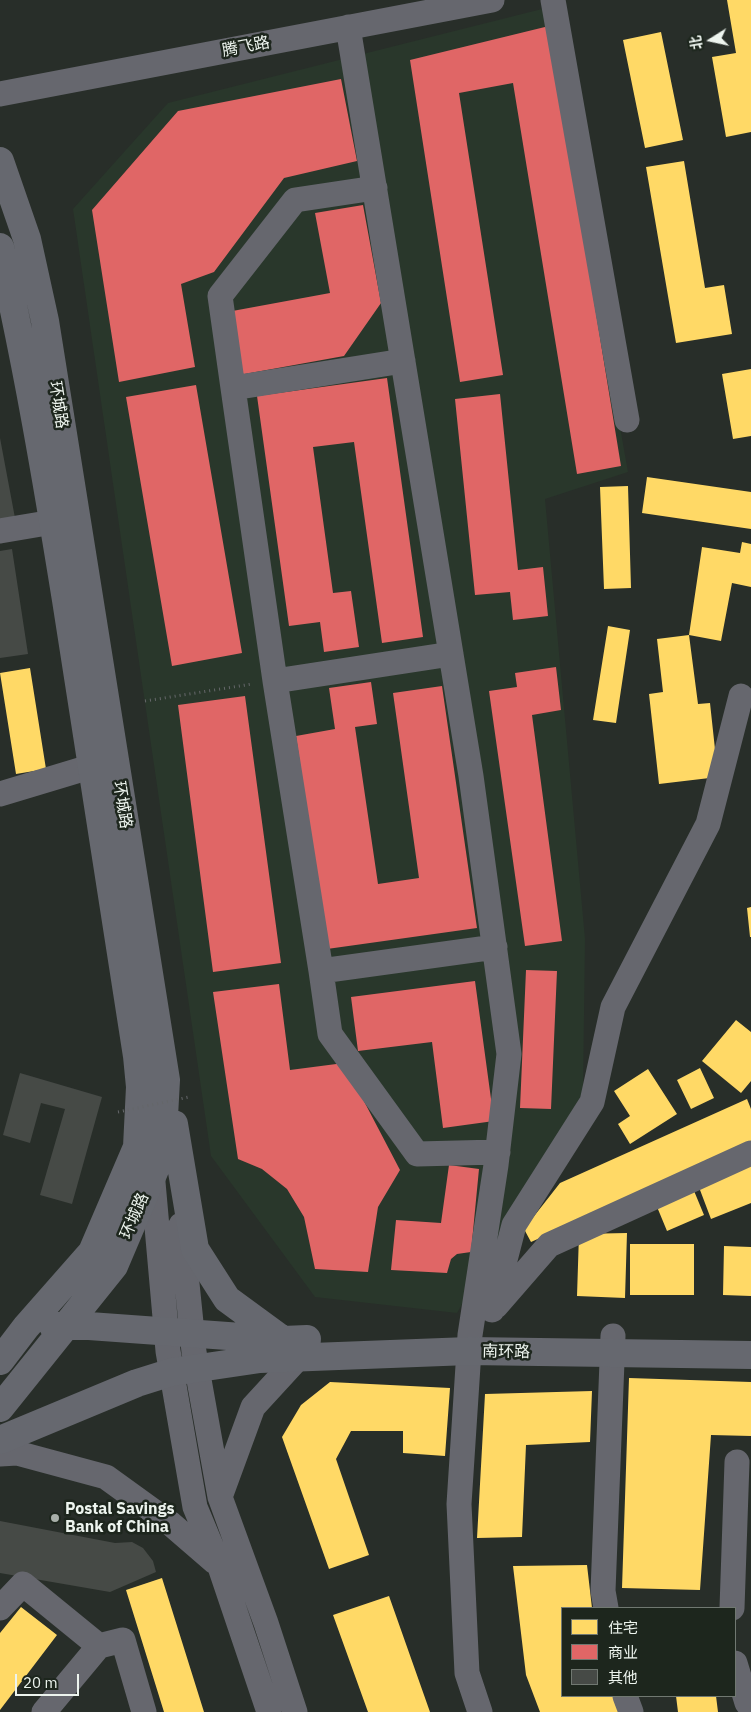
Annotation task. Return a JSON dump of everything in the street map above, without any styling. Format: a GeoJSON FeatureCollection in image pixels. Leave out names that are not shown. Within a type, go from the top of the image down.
{"type":"FeatureCollection","features":[{"type":"Feature","properties":{"kind":"main road","name":"环城路"},"geometry":{"type":"LineString","coordinates":[[0,161],[27,239],[45,321],[166,1080],[162,1153],[114,1266],[0,1408]]}},
{"type":"Feature","properties":{"kind":"main road","name":"环城路"},"geometry":{"type":"LineString","coordinates":[[0,247],[9,328],[54,522],[93,766],[140,1087],[137,1147],[92,1252],[26,1327],[0,1361]]}},
{"type":"Feature","properties":{"kind":"main road"},"geometry":{"type":"LineString","coordinates":[[166,1080],[194,1250],[227,1299],[291,1349]]}},
{"type":"Feature","properties":{"kind":"main road"},"geometry":{"type":"LineString","coordinates":[[26,1327],[89,1326],[179,1333],[291,1349]]}},
{"type":"Feature","properties":{"kind":"main road","name":"南环路"},"geometry":{"type":"LineString","coordinates":[[0,1440],[137,1383],[184,1370],[260,1359],[291,1349],[387,1336],[469,1343],[613,1344],[751,1338]]}},
{"type":"Feature","properties":{"kind":"main road","name":"南环路"},"geometry":{"type":"LineString","coordinates":[[613,1344],[751,1355]]}},
{"type":"Feature","properties":{"kind":"street","name":"腾飞路"},"geometry":{"type":"LineString","coordinates":[[0,94],[492,0]]}},
{"type":"Feature","properties":{"kind":"street"},"geometry":{"type":"LineString","coordinates":[[553,0],[627,420]]}},
{"type":"Feature","properties":{"kind":"street"},"geometry":{"type":"LineString","coordinates":[[348,27],[471,776],[509,1054],[498,1152],[469,1343],[460,1504],[467,1673],[480,1712]]}},
{"type":"Feature","properties":{"kind":"street"},"geometry":{"type":"LineString","coordinates":[[375,188],[295,200],[220,296],[275,681],[330,1034],[418,1154],[498,1152]]}},
{"type":"Feature","properties":{"kind":"street"},"geometry":{"type":"LineString","coordinates":[[9,328],[45,321]]}},
{"type":"Feature","properties":{"kind":"street"},"geometry":{"type":"LineString","coordinates":[[233,388],[403,362]]}},
{"type":"Feature","properties":{"kind":"street"},"geometry":{"type":"LineString","coordinates":[[0,531],[54,522]]}},
{"type":"Feature","properties":{"kind":"street"},"geometry":{"type":"LineString","coordinates":[[275,681],[451,654]]}},
{"type":"Feature","properties":{"kind":"street"},"geometry":{"type":"LineString","coordinates":[[492,1310],[514,1225],[592,1102],[613,1007],[708,824],[741,696]]}},
{"type":"Feature","properties":{"kind":"street"},"geometry":{"type":"LineString","coordinates":[[0,794],[93,766]]}},
{"type":"Feature","properties":{"kind":"street"},"geometry":{"type":"LineString","coordinates":[[321,971],[495,947]]}},
{"type":"Feature","properties":{"kind":"street"},"geometry":{"type":"LineString","coordinates":[[166,1080],[179,1333]]}},
{"type":"Feature","properties":{"kind":"street"},"geometry":{"type":"LineString","coordinates":[[140,1087],[184,1370],[194,1507],[220,1567],[269,1712]]}},
{"type":"Feature","properties":{"kind":"street"},"geometry":{"type":"LineString","coordinates":[[469,1343],[492,1310],[549,1245],[751,1153]]}},
{"type":"Feature","properties":{"kind":"street"},"geometry":{"type":"LineString","coordinates":[[0,1340],[26,1327]]}},
{"type":"Feature","properties":{"kind":"street"},"geometry":{"type":"LineString","coordinates":[[606,1607],[603,1591],[613,1344]]}},
{"type":"Feature","properties":{"kind":"street"},"geometry":{"type":"LineString","coordinates":[[220,1498],[254,1407],[291,1349]]}},
{"type":"Feature","properties":{"kind":"street"},"geometry":{"type":"LineString","coordinates":[[184,1370],[220,1498],[266,1623],[295,1712]]}},
{"type":"Feature","properties":{"kind":"street"},"geometry":{"type":"LineString","coordinates":[[0,1454],[17,1453],[106,1477],[171,1524],[220,1567]]}},
{"type":"Feature","properties":{"kind":"street"},"geometry":{"type":"LineString","coordinates":[[732,1607],[737,1462]]}},
{"type":"Feature","properties":{"kind":"street"},"geometry":{"type":"LineString","coordinates":[[0,1608],[23,1584],[99,1646]]}},
{"type":"Feature","properties":{"kind":"street"},"geometry":{"type":"LineString","coordinates":[[44,1712],[99,1646],[123,1640],[144,1712]]}},
{"type":"Feature","properties":{"kind":"street"},"geometry":{"type":"LineString","coordinates":[[736,1667],[745,1705]]}},
{"type":"Feature","properties":{"kind":"street"},"geometry":{"type":"LineString","coordinates":[[625,1697],[631,1712]]}},
{"type":"Feature","properties":{"kind":"path"},"geometry":{"type":"LineString","coordinates":[[145,701],[275,681]]}},
{"type":"Feature","properties":{"kind":"path"},"geometry":{"type":"LineString","coordinates":[[118,1112],[189,1097]]}},
{"type":"Feature","properties":{"kind":"shaded area"},"geometry":{"type":"Polygon","coordinates":[[[546,8],[628,472],[545,499],[585,939],[583,1092],[457,1313],[315,1297],[211,1156],[73,209],[168,103],[546,8]]]}},
{"type":"Feature","properties":{"kind":"building: 住宅"},"geometry":{"type":"Polygon","coordinates":[[[727,0],[751,0],[751,132],[726,137],[712,57],[736,53],[727,0]]]}},
{"type":"Feature","properties":{"kind":"building: 住宅"},"geometry":{"type":"Polygon","coordinates":[[[661,32],[683,140],[645,148],[623,40],[661,32]]]}},
{"type":"Feature","properties":{"kind":"building: 住宅"},"geometry":{"type":"Polygon","coordinates":[[[684,161],[705,288],[724,285],[732,334],[676,343],[646,167],[684,161]]]}},
{"type":"Feature","properties":{"kind":"building: 住宅"},"geometry":{"type":"Polygon","coordinates":[[[751,369],[751,436],[733,439],[722,374],[751,369]]]}},
{"type":"Feature","properties":{"kind":"building: 住宅"},"geometry":{"type":"Polygon","coordinates":[[[647,477],[751,492],[751,529],[642,513],[647,477]]]}},
{"type":"Feature","properties":{"kind":"building: 住宅"},"geometry":{"type":"Polygon","coordinates":[[[628,486],[631,588],[604,589],[600,487],[628,486]]]}},
{"type":"Feature","properties":{"kind":"building: 住宅"},"geometry":{"type":"Polygon","coordinates":[[[742,542],[751,544],[751,587],[732,583],[721,641],[689,635],[702,547],[740,553],[742,542]]]}},
{"type":"Feature","properties":{"kind":"building: 住宅"},"geometry":{"type":"Polygon","coordinates":[[[608,626],[630,630],[616,723],[593,720],[608,626]]]}},
{"type":"Feature","properties":{"kind":"building: 住宅"},"geometry":{"type":"Polygon","coordinates":[[[689,635],[698,704],[710,703],[718,777],[659,784],[649,694],[663,692],[657,639],[689,635]]]}},
{"type":"Feature","properties":{"kind":"building: 住宅"},"geometry":{"type":"Polygon","coordinates":[[[30,668],[46,769],[16,774],[0,673],[30,668]]]}},
{"type":"Feature","properties":{"kind":"building: 住宅"},"geometry":{"type":"Polygon","coordinates":[[[751,907],[751,937],[750,937],[747,908],[751,907]]]}},
{"type":"Feature","properties":{"kind":"building: 住宅"},"geometry":{"type":"Polygon","coordinates":[[[736,1020],[751,1032],[751,1081],[741,1093],[702,1061],[736,1020]]]}},
{"type":"Feature","properties":{"kind":"building: 住宅"},"geometry":{"type":"Polygon","coordinates":[[[700,1068],[714,1098],[691,1109],[677,1080],[700,1068]]]}},
{"type":"Feature","properties":{"kind":"building: 住宅"},"geometry":{"type":"Polygon","coordinates":[[[648,1069],[677,1114],[630,1144],[618,1124],[630,1116],[614,1091],[648,1069]]]}},
{"type":"Feature","properties":{"kind":"building: 住宅"},"geometry":{"type":"Polygon","coordinates":[[[747,1099],[751,1109],[751,1144],[531,1242],[524,1229],[560,1183],[747,1099]]]}},
{"type":"Feature","properties":{"kind":"building: 住宅"},"geometry":{"type":"Polygon","coordinates":[[[751,1162],[751,1203],[711,1219],[697,1182],[751,1162]]]}},
{"type":"Feature","properties":{"kind":"building: 住宅"},"geometry":{"type":"Polygon","coordinates":[[[692,1186],[704,1215],[667,1231],[655,1202],[692,1186]]]}},
{"type":"Feature","properties":{"kind":"building: 住宅"},"geometry":{"type":"Polygon","coordinates":[[[627,1233],[625,1298],[577,1296],[579,1234],[627,1233]]]}},
{"type":"Feature","properties":{"kind":"building: 住宅"},"geometry":{"type":"Polygon","coordinates":[[[630,1244],[694,1244],[694,1295],[630,1295],[630,1244]]]}},
{"type":"Feature","properties":{"kind":"building: 住宅"},"geometry":{"type":"Polygon","coordinates":[[[724,1246],[751,1247],[751,1296],[723,1295],[724,1246]]]}},
{"type":"Feature","properties":{"kind":"building: 住宅"},"geometry":{"type":"Polygon","coordinates":[[[629,1378],[751,1382],[751,1436],[711,1435],[700,1590],[622,1588],[629,1378]]]}},
{"type":"Feature","properties":{"kind":"building: 住宅"},"geometry":{"type":"Polygon","coordinates":[[[330,1382],[450,1388],[445,1456],[403,1453],[403,1431],[351,1431],[336,1459],[369,1555],[329,1569],[282,1437],[301,1405],[330,1382]]]}},
{"type":"Feature","properties":{"kind":"building: 住宅"},"geometry":{"type":"Polygon","coordinates":[[[592,1391],[590,1442],[526,1445],[522,1537],[477,1538],[485,1394],[592,1391]]]}},
{"type":"Feature","properties":{"kind":"building: 住宅"},"geometry":{"type":"Polygon","coordinates":[[[587,1565],[592,1607],[561,1607],[561,1697],[613,1697],[619,1712],[540,1712],[526,1675],[513,1566],[587,1565]]]}},
{"type":"Feature","properties":{"kind":"building: 住宅"},"geometry":{"type":"Polygon","coordinates":[[[162,1578],[204,1712],[164,1712],[126,1590],[162,1578]]]}},
{"type":"Feature","properties":{"kind":"building: 住宅"},"geometry":{"type":"Polygon","coordinates":[[[389,1596],[430,1712],[368,1712],[333,1615],[389,1596]]]}},
{"type":"Feature","properties":{"kind":"building: 住宅"},"geometry":{"type":"Polygon","coordinates":[[[21,1607],[57,1635],[0,1710],[0,1633],[21,1607]]]}},
{"type":"Feature","properties":{"kind":"building: 住宅"},"geometry":{"type":"Polygon","coordinates":[[[676,1697],[716,1697],[718,1712],[678,1712],[676,1697]]]}},
{"type":"Feature","properties":{"kind":"building: 商业"},"geometry":{"type":"Polygon","coordinates":[[[549,26],[621,466],[577,474],[513,83],[459,93],[503,375],[460,382],[410,60],[549,26]]]}},
{"type":"Feature","properties":{"kind":"building: 商业"},"geometry":{"type":"Polygon","coordinates":[[[341,79],[357,161],[284,178],[214,272],[181,284],[195,367],[119,382],[92,210],[178,111],[341,79]]]}},
{"type":"Feature","properties":{"kind":"building: 商业"},"geometry":{"type":"Polygon","coordinates":[[[363,205],[381,303],[344,356],[239,375],[227,312],[330,293],[315,213],[363,205]]]}},
{"type":"Feature","properties":{"kind":"building: 商业"},"geometry":{"type":"Polygon","coordinates":[[[387,378],[423,637],[382,643],[354,442],[313,447],[333,593],[351,591],[359,647],[324,652],[320,622],[289,626],[257,396],[387,378]]]}},
{"type":"Feature","properties":{"kind":"building: 商业"},"geometry":{"type":"Polygon","coordinates":[[[196,385],[242,653],[172,666],[126,397],[196,385]]]}},
{"type":"Feature","properties":{"kind":"building: 商业"},"geometry":{"type":"Polygon","coordinates":[[[500,394],[518,570],[543,567],[548,616],[513,620],[510,592],[475,595],[455,399],[500,394]]]}},
{"type":"Feature","properties":{"kind":"building: 商业"},"geometry":{"type":"Polygon","coordinates":[[[556,667],[561,710],[532,715],[562,941],[525,946],[489,691],[517,687],[515,673],[556,667]]]}},
{"type":"Feature","properties":{"kind":"building: 商业"},"geometry":{"type":"Polygon","coordinates":[[[371,682],[377,724],[355,727],[378,884],[419,878],[393,693],[442,686],[477,928],[327,949],[296,736],[335,729],[329,688],[371,682]]]}},
{"type":"Feature","properties":{"kind":"building: 商业"},"geometry":{"type":"Polygon","coordinates":[[[245,696],[281,963],[213,972],[178,705],[245,696]]]}},
{"type":"Feature","properties":{"kind":"building: 商业"},"geometry":{"type":"Polygon","coordinates":[[[526,970],[557,971],[551,1109],[520,1108],[526,970]]]}},
{"type":"Feature","properties":{"kind":"building: 商业"},"geometry":{"type":"Polygon","coordinates":[[[475,981],[494,1121],[443,1128],[432,1042],[358,1051],[351,997],[475,981]]]}},
{"type":"Feature","properties":{"kind":"building: 商业"},"geometry":{"type":"Polygon","coordinates":[[[279,984],[290,1070],[344,1063],[400,1170],[378,1207],[368,1272],[315,1269],[304,1217],[287,1189],[262,1169],[238,1159],[213,992],[279,984]]]}},
{"type":"Feature","properties":{"kind":"building: 商业"},"geometry":{"type":"Polygon","coordinates":[[[449,1165],[479,1169],[471,1252],[457,1254],[451,1259],[447,1273],[391,1270],[396,1220],[441,1223],[449,1165]]]}},
{"type":"Feature","properties":{"kind":"building: 其他"},"geometry":{"type":"Polygon","coordinates":[[[0,438],[15,518],[0,521],[0,438]]]}},
{"type":"Feature","properties":{"kind":"building: 其他"},"geometry":{"type":"Polygon","coordinates":[[[12,549],[28,654],[0,658],[0,551],[12,549]]]}},
{"type":"Feature","properties":{"kind":"building: 其他"},"geometry":{"type":"Polygon","coordinates":[[[20,1073],[102,1097],[72,1204],[40,1195],[65,1109],[41,1103],[30,1143],[3,1135],[20,1073]]]}},
{"type":"Feature","properties":{"kind":"building: 其他"},"geometry":{"type":"Polygon","coordinates":[[[0,1521],[115,1543],[132,1542],[143,1548],[153,1561],[156,1572],[110,1592],[0,1573],[0,1521]]]}},
{"type":"Feature","properties":{"kind":"place","name":"Postal Savings Bank of China"},"geometry":{"type":"Point","coordinates":[55,1518]}}]}
